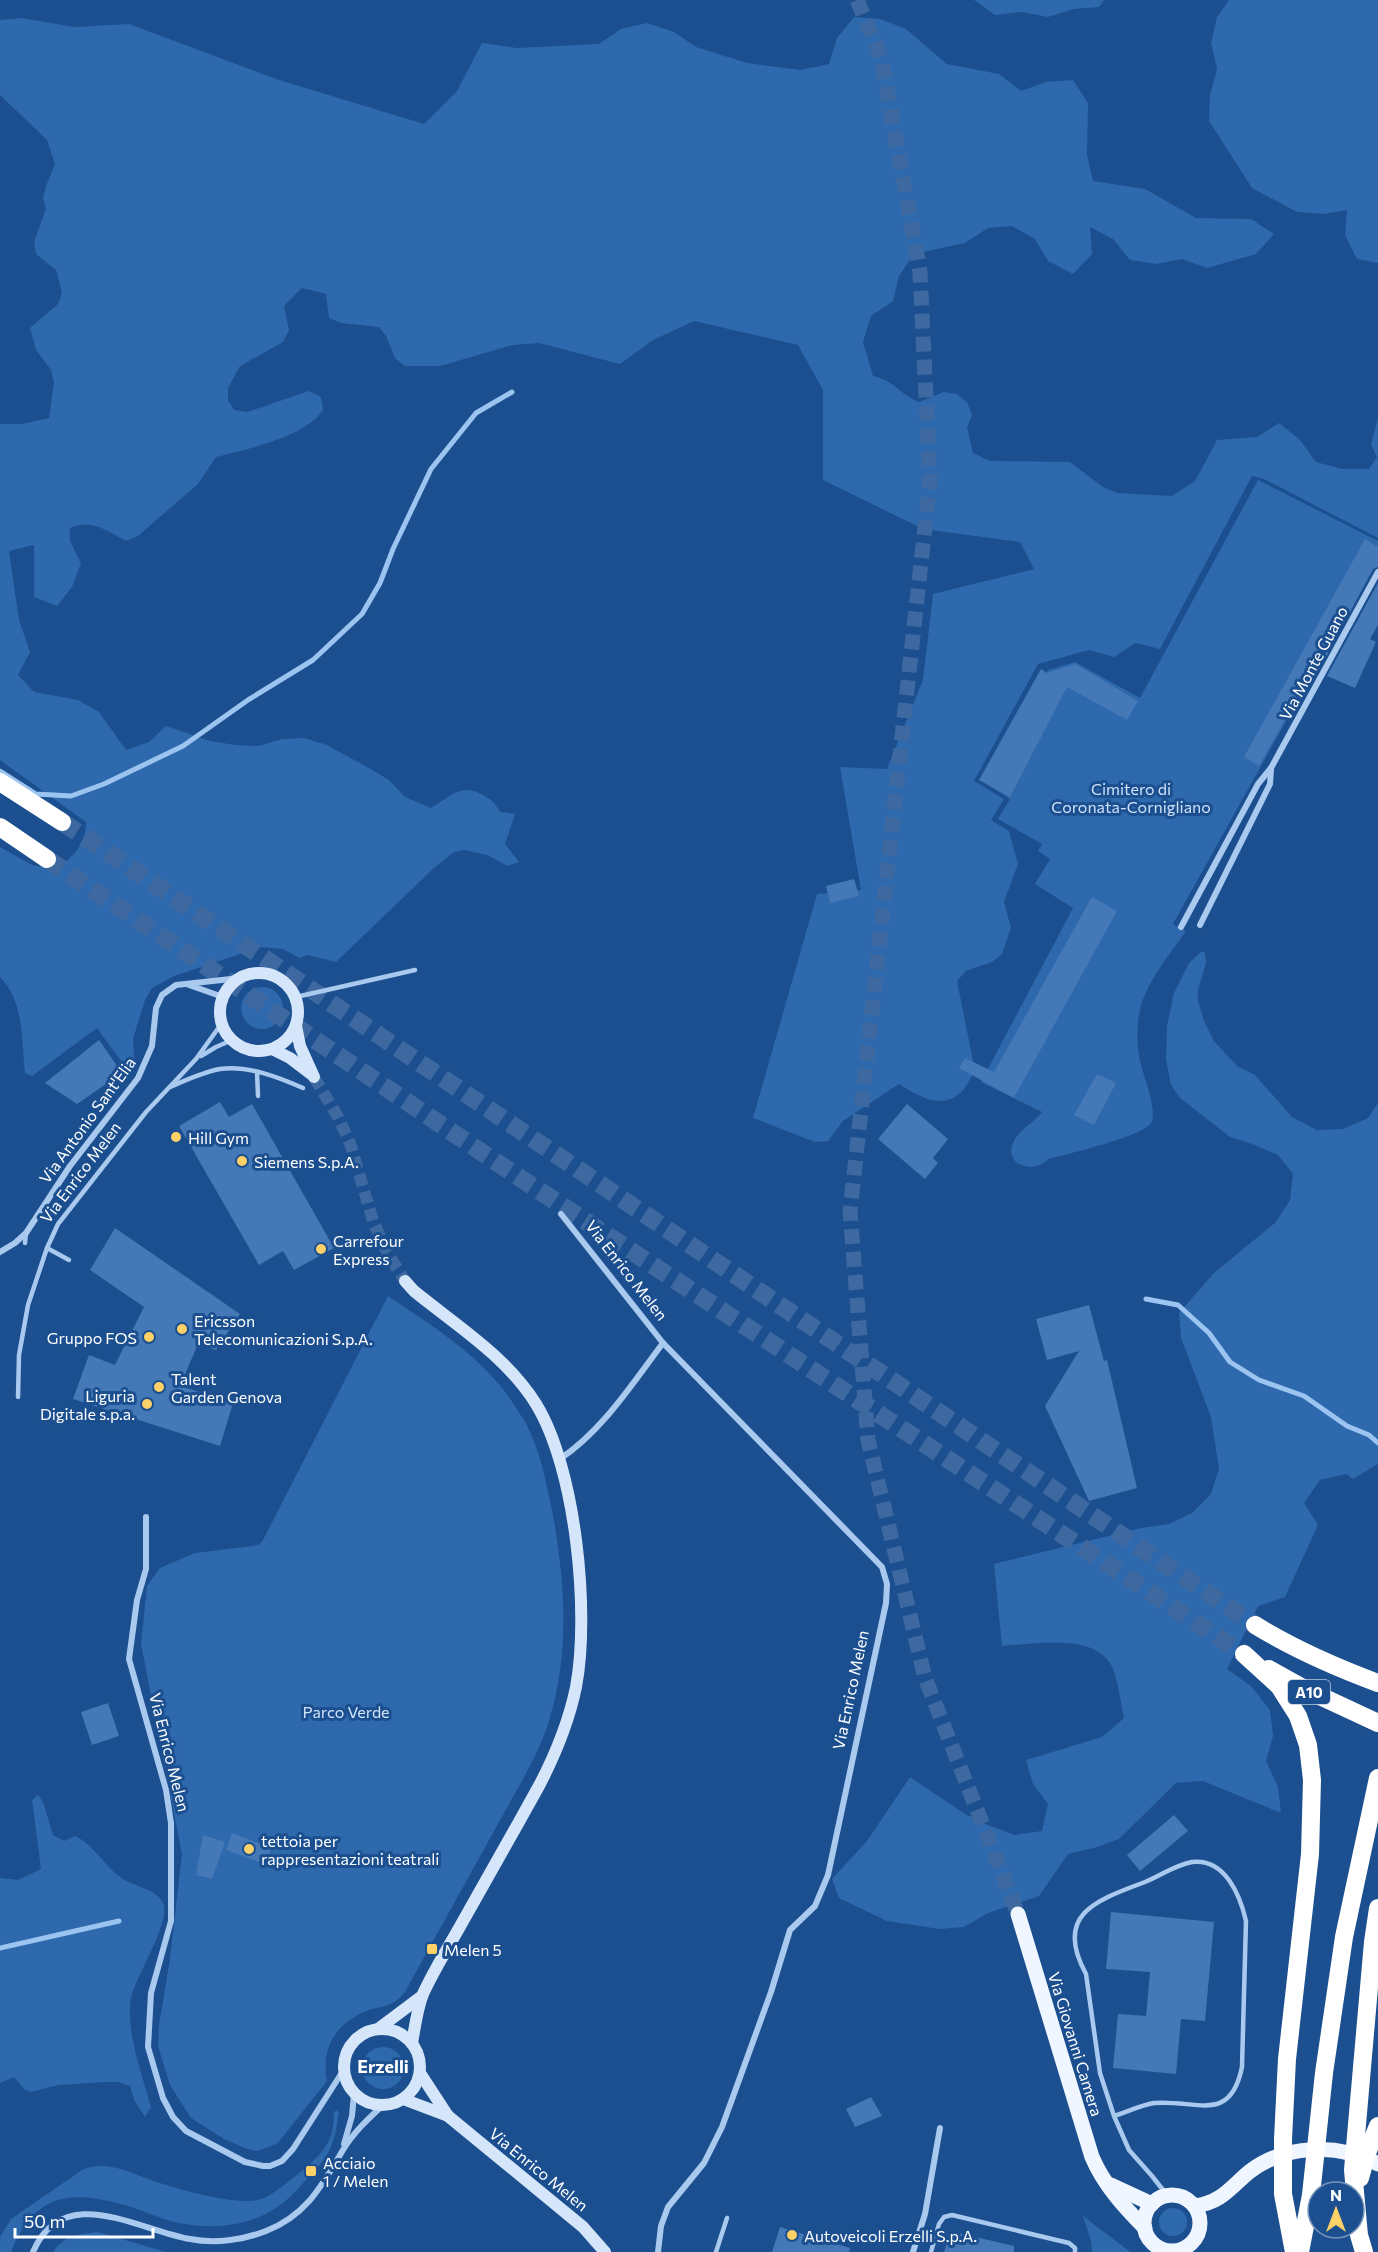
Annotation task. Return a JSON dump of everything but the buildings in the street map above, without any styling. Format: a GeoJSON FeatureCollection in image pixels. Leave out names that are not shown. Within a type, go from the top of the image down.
{"type":"FeatureCollection","features":[{"type":"Feature","properties":{"kind":"highway"},"geometry":{"type":"LineString","coordinates":[[0,782],[62,822]]}},
{"type":"Feature","properties":{"kind":"highway"},"geometry":{"type":"LineString","coordinates":[[0,827],[47,859]]}},
{"type":"Feature","properties":{"kind":"highway","name":"A10"},"geometry":{"type":"LineString","coordinates":[[1255,1625],[1335,1667],[1378,1683]]}},
{"type":"Feature","properties":{"kind":"highway","name":"A10"},"geometry":{"type":"LineString","coordinates":[[1294,2252],[1283,2194],[1283,2139],[1287,2059],[1310,1854],[1312,1780],[1308,1745],[1298,1716],[1279,1686],[1244,1654],[1305,1689],[1378,1723]]}},
{"type":"Feature","properties":{"kind":"highway"},"geometry":{"type":"LineString","coordinates":[[1300,2252],[1311,2195],[1324,2073],[1344,1937],[1378,1778]]}},
{"type":"Feature","properties":{"kind":"highway"},"geometry":{"type":"LineString","coordinates":[[1353,2180],[1373,1942],[1378,1908]]}},
{"type":"Feature","properties":{"kind":"highway"},"geometry":{"type":"LineString","coordinates":[[1359,2180],[1367,2152],[1378,2126]]}},
{"type":"Feature","properties":{"kind":"main road","name":"Via Giovanni Camera"},"geometry":{"type":"LineString","coordinates":[[1018,1914],[1092,2157],[1122,2205],[1145,2228]]}},
{"type":"Feature","properties":{"kind":"main road"},"geometry":{"type":"LineString","coordinates":[[1195,2206],[1214,2202],[1252,2170],[1296,2152],[1321,2149],[1345,2152],[1378,2164]]}},
{"type":"Feature","properties":{"kind":"main road"},"geometry":{"type":"LineString","coordinates":[[1106,2182],[1152,2204]]}},
{"type":"Feature","properties":{"kind":"main road"},"geometry":{"type":"LineString","coordinates":[[1167,2195],[1182,2197],[1195,2206],[1200,2221],[1196,2238],[1189,2245],[1167,2251],[1150,2240],[1144,2219],[1152,2204],[1167,2195]]}},
{"type":"Feature","properties":{"kind":"street","name":"Via Monte Guano"},"geometry":{"type":"LineString","coordinates":[[1181,927],[1258,784],[1271,768],[1378,572]]}},
{"type":"Feature","properties":{"kind":"street","name":"Via Monte Guano"},"geometry":{"type":"LineString","coordinates":[[1200,925],[1270,784],[1271,768]]}},
{"type":"Feature","properties":{"kind":"street"},"geometry":{"type":"LineString","coordinates":[[256,973],[272,975],[287,984],[296,997],[298,1011],[296,1026],[300,1046],[314,1077],[290,1058],[272,1049],[253,1050],[232,1040],[222,1023],[223,997],[231,985],[240,978],[256,973]]}},
{"type":"Feature","properties":{"kind":"street","name":"Via Antonio Sant'Elia"},"geometry":{"type":"LineString","coordinates":[[0,1252],[15,1244],[26,1233],[70,1166],[143,1069],[152,1046],[156,1008],[162,995],[171,987],[240,978]]}},
{"type":"Feature","properties":{"kind":"street"},"geometry":{"type":"LineString","coordinates":[[186,984],[223,997]]}},
{"type":"Feature","properties":{"kind":"street"},"geometry":{"type":"LineString","coordinates":[[272,1049],[287,1039],[296,1026]]}},
{"type":"Feature","properties":{"kind":"street","name":"Via Enrico Melen"},"geometry":{"type":"LineString","coordinates":[[561,1214],[663,1343],[882,1567],[887,1584],[885,1603],[828,1875],[815,1906],[790,1930],[771,1992],[722,2127],[704,2163],[668,2207],[661,2226],[658,2252]]}},
{"type":"Feature","properties":{"kind":"street"},"geometry":{"type":"LineString","coordinates":[[405,1281],[500,1360],[526,1389],[549,1429],[559,1460],[573,1527],[582,1619],[579,1671],[571,1710],[558,1746],[540,1784],[422,1996],[412,2043]]}},
{"type":"Feature","properties":{"kind":"street"},"geometry":{"type":"LineString","coordinates":[[559,1460],[585,1441],[606,1418],[663,1343]]}},
{"type":"Feature","properties":{"kind":"street","name":"Via Enrico Melen"},"geometry":{"type":"LineString","coordinates":[[146,1517],[146,1569],[137,1600],[129,1659],[166,1790],[171,1823],[171,1921],[152,1993],[148,2047],[163,2098],[177,2124],[186,2131],[245,2162],[270,2166],[282,2161],[293,2149],[343,2071]]}},
{"type":"Feature","properties":{"kind":"street"},"geometry":{"type":"LineString","coordinates":[[382,2106],[364,2102],[347,2085],[343,2071],[345,2056],[352,2043],[363,2033],[378,2029],[422,1996]]}},
{"type":"Feature","properties":{"kind":"street"},"geometry":{"type":"LineString","coordinates":[[33,2252],[41,2235],[58,2220],[84,2214],[111,2216],[192,2240],[225,2240],[256,2235],[281,2224],[305,2206],[321,2188],[343,2149],[363,2124],[382,2106],[404,2099],[414,2088],[420,2073],[420,2058],[412,2043],[397,2032],[378,2029]]}},
{"type":"Feature","properties":{"kind":"street","name":"Via Enrico Melen"},"geometry":{"type":"LineString","coordinates":[[420,2073],[448,2116],[583,2227],[605,2252]]}},
{"type":"Feature","properties":{"kind":"street"},"geometry":{"type":"LineString","coordinates":[[343,2149],[352,2116],[354,2094]]}},
{"type":"Feature","properties":{"kind":"street","name":"Via Enrico Melen"},"geometry":{"type":"LineString","coordinates":[[404,2099],[448,2116]]}},
{"type":"Feature","properties":{"kind":"street"},"geometry":{"type":"LineString","coordinates":[[913,2252],[925,2214],[940,2128]]}},
{"type":"Feature","properties":{"kind":"lane"},"geometry":{"type":"LineString","coordinates":[[296,997],[415,970]]}},
{"type":"Feature","properties":{"kind":"lane","name":"Via Enrico Melen"},"geometry":{"type":"LineString","coordinates":[[18,1397],[19,1355],[28,1305],[47,1248],[58,1224],[168,1088],[196,1059],[222,1023]]}},
{"type":"Feature","properties":{"kind":"lane","name":"Via Enrico Melen"},"geometry":{"type":"LineString","coordinates":[[196,1059],[232,1040]]}},
{"type":"Feature","properties":{"kind":"lane"},"geometry":{"type":"LineString","coordinates":[[168,1088],[221,1069],[257,1072],[303,1088]]}},
{"type":"Feature","properties":{"kind":"lane"},"geometry":{"type":"LineString","coordinates":[[257,1072],[258,1096]]}},
{"type":"Feature","properties":{"kind":"lane"},"geometry":{"type":"LineString","coordinates":[[25,1243],[26,1233]]}},
{"type":"Feature","properties":{"kind":"lane"},"geometry":{"type":"LineString","coordinates":[[47,1248],[69,1260]]}},
{"type":"Feature","properties":{"kind":"lane"},"geometry":{"type":"LineString","coordinates":[[1114,2116],[1153,2103],[1211,2106],[1230,2098],[1238,2085],[1242,2067],[1246,1921],[1242,1902],[1233,1884],[1223,1873],[1207,1864],[1192,1862],[1111,1894],[1095,1903],[1082,1915],[1076,1926],[1073,1941],[1078,1959],[1086,1974],[1100,2073],[1114,2116],[1129,2150],[1167,2195]]}},
{"type":"Feature","properties":{"kind":"lane"},"geometry":{"type":"LineString","coordinates":[[931,2252],[939,2224],[944,2217],[952,2215],[1069,2243],[1075,2248],[1075,2252]]}},
{"type":"Feature","properties":{"kind":"lane"},"geometry":{"type":"LineString","coordinates":[[716,2252],[726,2218]]}},
{"type":"Feature","properties":{"kind":"green space"},"geometry":{"type":"Polygon","coordinates":[[[974,0],[1104,0],[1099,7],[1073,9],[1048,17],[1022,12],[995,15],[974,0]]]}},
{"type":"Feature","properties":{"kind":"green space"},"geometry":{"type":"Polygon","coordinates":[[[1229,0],[1378,0],[1378,263],[1357,259],[1345,235],[1347,210],[1323,214],[1297,212],[1252,188],[1209,121],[1210,95],[1217,69],[1211,43],[1217,17],[1229,0]]]}},
{"type":"Feature","properties":{"kind":"green space"},"geometry":{"type":"Polygon","coordinates":[[[854,17],[880,19],[906,29],[947,64],[999,74],[1021,91],[1046,82],[1073,80],[1088,103],[1087,155],[1093,181],[1145,189],[1196,218],[1251,219],[1274,234],[1256,254],[1207,268],[1182,259],[1156,264],[1130,260],[1113,239],[1090,227],[1092,254],[1073,274],[1048,261],[1035,239],[1012,226],[988,228],[965,243],[914,254],[899,276],[893,301],[871,316],[863,342],[873,376],[892,384],[919,402],[944,392],[957,394],[967,402],[972,415],[967,427],[973,453],[990,461],[1070,462],[1103,487],[1117,493],[1172,496],[1195,481],[1217,440],[1257,437],[1279,423],[1300,440],[1316,462],[1342,469],[1369,469],[1377,457],[1371,445],[1378,418],[1378,538],[1264,479],[1252,476],[1160,649],[1135,643],[1114,657],[1089,650],[1038,664],[974,781],[1004,799],[991,820],[1009,831],[1018,864],[1004,902],[1011,928],[1002,954],[992,962],[966,971],[957,981],[975,1071],[964,1089],[952,1099],[936,1101],[920,1096],[899,1084],[843,1121],[828,1141],[815,1142],[753,1118],[817,894],[861,890],[840,767],[887,769],[923,680],[933,594],[1034,569],[1020,542],[923,529],[823,480],[823,390],[798,345],[694,321],[653,340],[620,364],[539,343],[513,345],[440,366],[405,366],[395,358],[386,336],[379,327],[341,323],[329,318],[326,294],[302,288],[284,306],[289,330],[283,342],[240,366],[228,388],[228,400],[234,410],[247,412],[309,391],[321,397],[323,410],[315,419],[290,435],[216,457],[198,484],[138,536],[126,541],[92,525],[77,525],[70,528],[70,541],[81,563],[72,587],[57,606],[34,597],[34,545],[9,551],[19,620],[30,652],[18,675],[34,692],[78,700],[99,712],[126,750],[149,742],[166,726],[210,741],[235,745],[258,746],[282,739],[304,738],[327,745],[369,768],[389,780],[405,797],[431,808],[456,792],[475,791],[491,800],[500,812],[515,814],[505,844],[519,862],[508,866],[487,855],[465,850],[454,852],[435,867],[336,962],[308,955],[300,958],[283,949],[261,947],[174,976],[152,988],[145,1000],[133,1039],[135,1064],[126,1068],[97,1028],[32,1076],[25,1073],[18,1010],[8,987],[0,977],[0,847],[32,865],[58,869],[78,849],[84,837],[86,822],[0,760],[0,424],[22,424],[49,418],[54,382],[51,370],[36,350],[30,328],[58,304],[62,293],[56,270],[36,254],[34,242],[46,209],[43,198],[55,164],[47,140],[0,95],[0,20],[22,18],[74,27],[129,24],[276,79],[424,124],[457,91],[482,43],[517,48],[599,44],[621,29],[647,23],[674,32],[696,47],[747,63],[800,70],[829,64],[837,38],[854,17]]]}},
{"type":"Feature","properties":{"kind":"green space","name":"Cimitero di Coronata-Cornigliano"},"geometry":{"type":"Polygon","coordinates":[[[1258,480],[1378,541],[1378,556],[1173,924],[1186,931],[1146,992],[1138,1020],[1138,1051],[1153,1110],[1151,1123],[1134,1134],[1048,1159],[1035,1167],[1021,1165],[1012,1157],[1013,1143],[1015,1138],[1042,1112],[981,1082],[1073,908],[1035,884],[1050,859],[1038,851],[1042,844],[998,819],[1010,799],[985,783],[1048,670],[1075,662],[1140,698],[1258,480]]]}},
{"type":"Feature","properties":{"kind":"green space"},"geometry":{"type":"Polygon","coordinates":[[[1202,951],[1205,953],[1206,963],[1198,990],[1198,1001],[1204,1021],[1214,1041],[1237,1066],[1255,1075],[1292,1117],[1317,1130],[1343,1129],[1368,1118],[1378,1103],[1378,1464],[1353,1479],[1346,1474],[1320,1480],[1304,1503],[1318,1525],[1285,1597],[1258,1606],[1227,1669],[1251,1686],[1270,1710],[1273,1736],[1266,1761],[1278,1787],[1281,1813],[1203,1781],[1176,1783],[1119,1839],[1068,1854],[1039,1896],[988,1913],[964,1927],[939,1929],[887,1921],[839,1898],[832,1879],[867,1841],[910,1777],[965,1814],[990,1826],[1015,1835],[1042,1831],[1048,1804],[1033,1784],[1026,1760],[1102,1737],[1124,1718],[1114,1673],[1104,1656],[1078,1644],[1046,1643],[1002,1646],[994,1564],[1141,1528],[1169,1524],[1192,1513],[1211,1494],[1219,1469],[1211,1417],[1181,1338],[1179,1313],[1213,1274],[1276,1222],[1290,1200],[1293,1174],[1278,1155],[1230,1137],[1180,1098],[1171,1085],[1166,1059],[1167,1026],[1174,993],[1189,963],[1202,951]]]}},
{"type":"Feature","properties":{"kind":"green space"},"geometry":{"type":"Polygon","coordinates":[[[262,987],[277,993],[283,1008],[277,1023],[262,1029],[247,1023],[241,1008],[247,993],[262,987]]]}},
{"type":"Feature","properties":{"kind":"green space","name":"Parco Verde"},"geometry":{"type":"Polygon","coordinates":[[[388,1296],[453,1341],[483,1367],[509,1397],[528,1428],[544,1473],[557,1541],[563,1592],[563,1644],[560,1670],[549,1721],[533,1759],[405,1992],[390,2004],[354,2017],[338,2031],[328,2049],[327,2081],[277,2144],[257,2151],[224,2139],[191,2118],[170,2085],[158,2046],[182,1854],[141,1644],[147,1586],[160,1568],[195,1553],[259,1545],[388,1296]]]}},
{"type":"Feature","properties":{"kind":"green space"},"geometry":{"type":"Polygon","coordinates":[[[38,1795],[43,1802],[53,1835],[64,1841],[75,1836],[82,1840],[119,1876],[147,1889],[162,1901],[163,1921],[137,1981],[130,2004],[133,2043],[151,2107],[145,2117],[134,2100],[130,2086],[119,2082],[59,2085],[30,2092],[24,2089],[14,2077],[0,2083],[0,1878],[18,1880],[41,1869],[32,1800],[38,1795]]]}},
{"type":"Feature","properties":{"kind":"green space"},"geometry":{"type":"Polygon","coordinates":[[[383,2047],[398,2053],[404,2068],[398,2083],[383,2089],[368,2083],[362,2068],[368,2053],[383,2047]]]}},
{"type":"Feature","properties":{"kind":"green space"},"geometry":{"type":"Polygon","coordinates":[[[337,2110],[339,2113],[333,2140],[321,2163],[284,2202],[256,2218],[226,2225],[194,2225],[172,2222],[113,2202],[76,2197],[46,2206],[33,2216],[21,2231],[11,2252],[0,2252],[0,2237],[11,2219],[82,2170],[91,2167],[107,2166],[172,2187],[218,2198],[246,2201],[263,2199],[287,2183],[322,2152],[330,2138],[334,2112],[337,2110]]]}},
{"type":"Feature","properties":{"kind":"green space"},"geometry":{"type":"Polygon","coordinates":[[[1173,2208],[1183,2212],[1187,2222],[1183,2232],[1173,2236],[1163,2232],[1159,2222],[1163,2212],[1173,2208]]]}},
{"type":"Feature","properties":{"kind":"green space"},"geometry":{"type":"Polygon","coordinates":[[[1083,2216],[1130,2252],[1092,2252],[1083,2216]]]}},
{"type":"Feature","properties":{"kind":"green space"},"geometry":{"type":"Polygon","coordinates":[[[98,2232],[166,2252],[53,2252],[67,2239],[98,2232]]]}},
{"type":"Feature","properties":{"kind":"waterway"},"geometry":{"type":"LineString","coordinates":[[0,771],[36,794],[71,796],[104,784],[183,746],[248,700],[313,660],[362,614],[380,583],[393,549],[431,469],[476,413],[512,392]]}},
{"type":"Feature","properties":{"kind":"waterway"},"geometry":{"type":"LineString","coordinates":[[1146,1299],[1178,1305],[1209,1333],[1230,1362],[1259,1380],[1304,1396],[1347,1426],[1369,1435],[1378,1443]]}},
{"type":"Feature","properties":{"kind":"waterway"},"geometry":{"type":"LineString","coordinates":[[0,1948],[119,1921]]}},
{"type":"Feature","properties":{"kind":"tunnel"},"geometry":{"type":"LineString","coordinates":[[857,0],[881,57],[920,272],[930,481],[850,1211],[868,1440],[925,1678],[1018,1914]]}},
{"type":"Feature","properties":{"kind":"tunnel"},"geometry":{"type":"LineString","coordinates":[[62,822],[1255,1625]]}},
{"type":"Feature","properties":{"kind":"tunnel"},"geometry":{"type":"LineString","coordinates":[[47,859],[517,1176],[1244,1654]]}},
{"type":"Feature","properties":{"kind":"tunnel"},"geometry":{"type":"LineString","coordinates":[[314,1077],[338,1117],[350,1143],[373,1221],[387,1252],[405,1281]]}},
{"type":"Feature","properties":{"kind":"place","name":"Hill Gym"},"geometry":{"type":"Point","coordinates":[176,1137]}},
{"type":"Feature","properties":{"kind":"place","name":"Siemens S.p.A."},"geometry":{"type":"Point","coordinates":[242,1161]}},
{"type":"Feature","properties":{"kind":"place","name":"Carrefour Express"},"geometry":{"type":"Point","coordinates":[321,1249]}},
{"type":"Feature","properties":{"kind":"place","name":"Ericsson Telecomunicazioni S.p.A."},"geometry":{"type":"Point","coordinates":[182,1329]}},
{"type":"Feature","properties":{"kind":"place","name":"Gruppo FOS"},"geometry":{"type":"Point","coordinates":[149,1337]}},
{"type":"Feature","properties":{"kind":"place","name":"Talent Garden Genova"},"geometry":{"type":"Point","coordinates":[159,1387]}},
{"type":"Feature","properties":{"kind":"place","name":"Liguria Digitale s.p.a."},"geometry":{"type":"Point","coordinates":[147,1404]}},
{"type":"Feature","properties":{"kind":"place","name":"tettoia per rappresentazioni teatrali"},"geometry":{"type":"Point","coordinates":[249,1849]}},
{"type":"Feature","properties":{"kind":"place","name":"Melen 5"},"geometry":{"type":"Point","coordinates":[432,1949]}},
{"type":"Feature","properties":{"kind":"place","name":"Acciaio 1 / Melen"},"geometry":{"type":"Point","coordinates":[311,2171]}},
{"type":"Feature","properties":{"kind":"place","name":"Autoveicoli Erzelli S.p.A."},"geometry":{"type":"Point","coordinates":[792,2235]}},
{"type":"Feature","properties":{"kind":"district","name":"Erzelli"},"geometry":{"type":"Point","coordinates":[383,2066]}}]}
